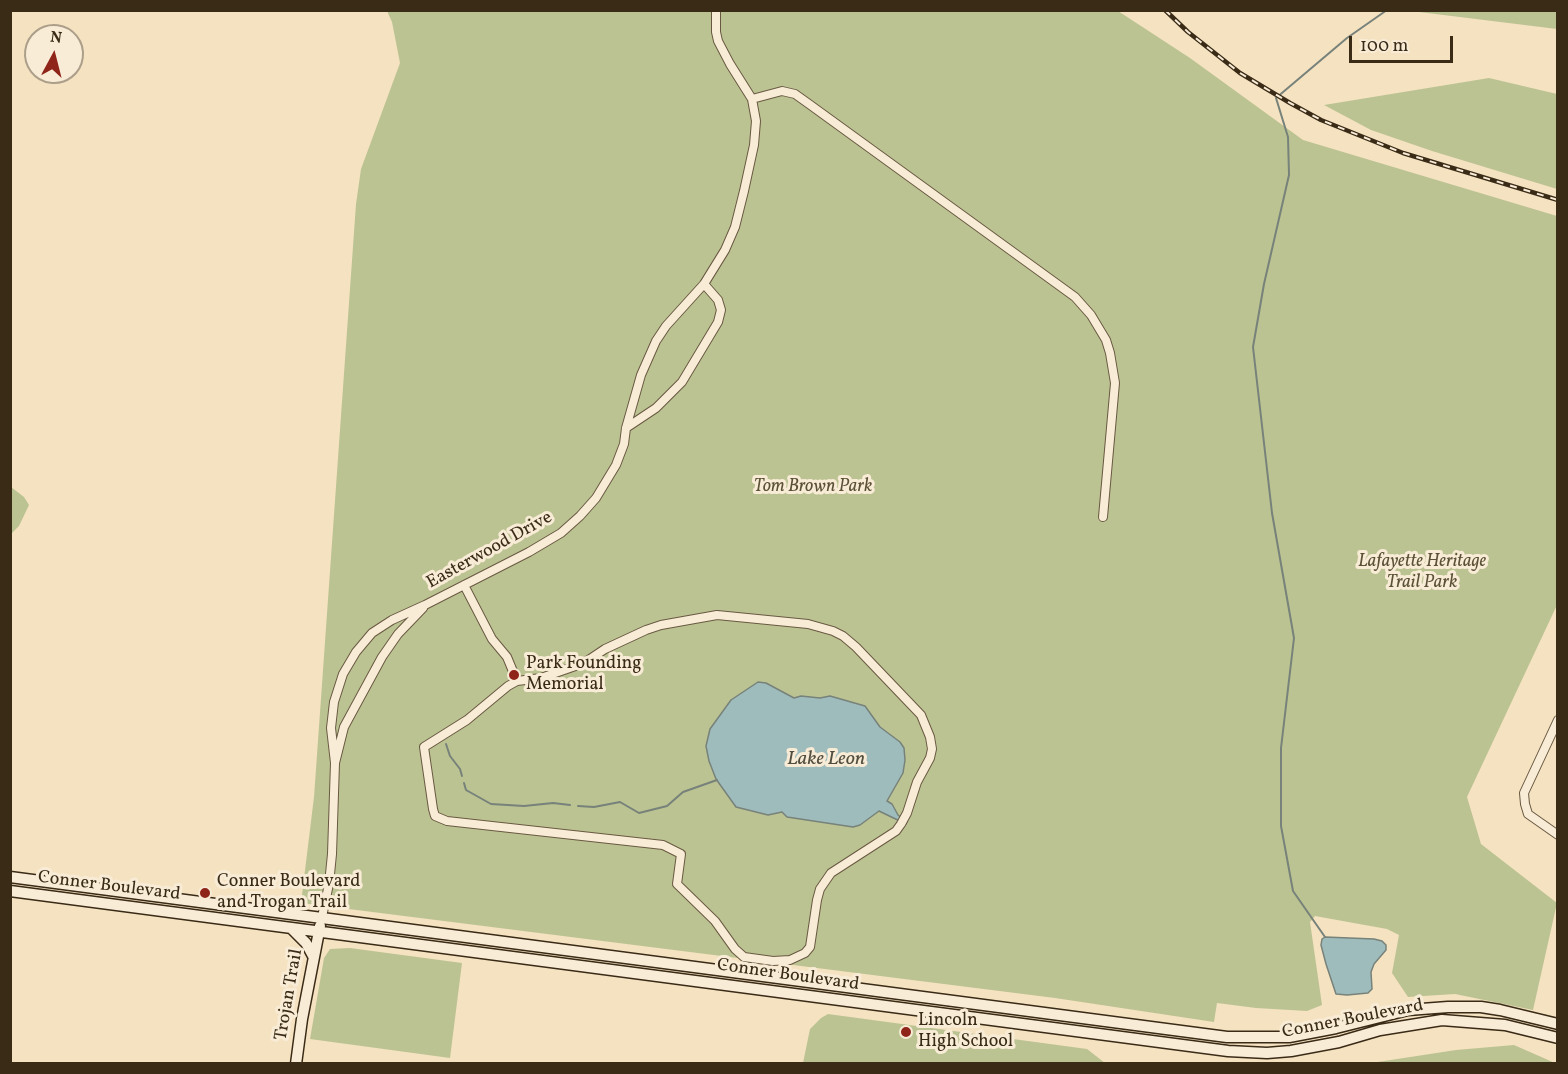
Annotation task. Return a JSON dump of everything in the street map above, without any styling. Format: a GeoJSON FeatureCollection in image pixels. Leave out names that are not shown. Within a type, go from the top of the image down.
{"type":"FeatureCollection","features":[{"type":"Feature","properties":{"kind":"main road","name":"Conner Boulevard"},"geometry":{"type":"LineString","coordinates":[[10,877],[1200,1034],[1260,1038],[1289,1037],[1408,1010],[1448,1007],[1500,1010],[1557,1024]]}},
{"type":"Feature","properties":{"kind":"main road","name":"Conner Boulevard"},"geometry":{"type":"LineString","coordinates":[[10,891],[1199,1048],[1245,1052],[1291,1051],[1339,1042],[1380,1030],[1442,1020],[1505,1025],[1557,1038]]}},
{"type":"Feature","properties":{"kind":"main road","name":"Easterwood Drive"},"geometry":{"type":"LineString","coordinates":[[318,931],[322,917]]}},
{"type":"Feature","properties":{"kind":"main road"},"geometry":{"type":"LineString","coordinates":[[290,928],[306,943],[313,956]]}},
{"type":"Feature","properties":{"kind":"main road","name":"Trojan Trail"},"geometry":{"type":"LineString","coordinates":[[296,1064],[318,931]]}},
{"type":"Feature","properties":{"kind":"main road"},"geometry":{"type":"LineString","coordinates":[[641,973],[642,960]]}},
{"type":"Feature","properties":{"kind":"main road"},"geometry":{"type":"LineString","coordinates":[[1199,1048],[1200,1034]]}},
{"type":"Feature","properties":{"kind":"street","name":"Easterwood Drive"},"geometry":{"type":"LineString","coordinates":[[322,917],[332,854],[335,762],[331,714],[343,674],[356,652],[372,633],[392,620],[545,543],[561,533],[580,516],[596,498],[616,465],[624,444],[626,428],[641,375],[656,341],[666,326],[704,284],[725,250],[735,227],[756,130],[755,110],[752,99],[722,50],[716,32],[716,10]]}},
{"type":"Feature","properties":{"kind":"street"},"geometry":{"type":"LineString","coordinates":[[752,99],[782,90],[795,94],[1075,297],[1092,315],[1106,340],[1114,383],[1103,517]]}},
{"type":"Feature","properties":{"kind":"street"},"geometry":{"type":"LineString","coordinates":[[626,428],[656,408],[682,382],[718,322],[721,309],[718,300],[704,284]]}},
{"type":"Feature","properties":{"kind":"street"},"geometry":{"type":"LineString","coordinates":[[464,585],[492,639],[507,657],[518,681]]}},
{"type":"Feature","properties":{"kind":"street","name":"Easterwood Drive"},"geometry":{"type":"LineString","coordinates":[[335,762],[344,727],[367,681],[398,634],[425,605]]}},
{"type":"Feature","properties":{"kind":"street"},"geometry":{"type":"LineString","coordinates":[[707,615],[808,624],[843,636],[896,687],[921,715],[927,726],[932,748],[907,813],[896,831],[831,873],[820,889],[810,947],[805,953],[782,962],[744,957],[735,950],[715,921],[677,884],[681,854],[663,845],[447,820],[435,816],[424,747],[467,720],[508,686],[518,681],[541,678],[584,663],[605,649],[646,630],[707,615]]}},
{"type":"Feature","properties":{"kind":"street"},"geometry":{"type":"LineString","coordinates":[[1557,720],[1554,736],[1524,793],[1528,814],[1557,835]]}},
{"type":"Feature","properties":{"kind":"green space","name":"Tom Brown Park"},"geometry":{"type":"Polygon","coordinates":[[[387,11],[1118,11],[1190,58],[1303,140],[1557,216],[1557,605],[1467,797],[1481,844],[1557,903],[1533,1010],[1455,994],[1408,997],[1392,973],[1399,935],[1387,929],[1315,916],[1310,922],[1322,1005],[1307,1011],[1217,1003],[1214,1022],[1055,998],[301,903],[314,797],[356,204],[361,169],[400,63],[392,22],[387,11]]]}},
{"type":"Feature","properties":{"kind":"green space"},"geometry":{"type":"Polygon","coordinates":[[[1411,11],[1557,11],[1557,29],[1411,11]]]}},
{"type":"Feature","properties":{"kind":"green space"},"geometry":{"type":"Polygon","coordinates":[[[1489,78],[1557,94],[1557,189],[1371,130],[1324,105],[1489,78]]]}},
{"type":"Feature","properties":{"kind":"green space"},"geometry":{"type":"Polygon","coordinates":[[[11,487],[24,497],[29,505],[19,526],[11,534],[11,487]]]}},
{"type":"Feature","properties":{"kind":"green space"},"geometry":{"type":"Polygon","coordinates":[[[350,948],[462,963],[450,1058],[310,1039],[324,958],[330,949],[350,948]]]}},
{"type":"Feature","properties":{"kind":"green space","name":"Lincoln High School"},"geometry":{"type":"Polygon","coordinates":[[[828,1014],[1087,1049],[1105,1063],[803,1063],[810,1029],[828,1014]]]}},
{"type":"Feature","properties":{"kind":"green space"},"geometry":{"type":"Polygon","coordinates":[[[1514,1045],[1555,1063],[1371,1063],[1456,1050],[1514,1045]]]}},
{"type":"Feature","properties":{"kind":"water","name":"Lake Leon"},"geometry":{"type":"Polygon","coordinates":[[[758,682],[766,683],[794,698],[830,696],[865,706],[880,727],[900,742],[904,748],[903,773],[887,801],[907,822],[906,824],[879,811],[860,825],[853,827],[787,817],[782,812],[768,815],[736,807],[716,779],[706,746],[710,729],[731,700],[758,682]]]}},
{"type":"Feature","properties":{"kind":"water"},"geometry":{"type":"Polygon","coordinates":[[[1325,937],[1374,939],[1386,945],[1386,950],[1374,964],[1371,972],[1372,989],[1368,993],[1336,994],[1321,945],[1325,937]]]}},
{"type":"Feature","properties":{"kind":"waterway"},"geometry":{"type":"LineString","coordinates":[[1325,937],[1293,891],[1281,826],[1281,748],[1294,638],[1272,513],[1253,347],[1264,284],[1289,175],[1288,137],[1276,98],[1347,38],[1387,10]]}},
{"type":"Feature","properties":{"kind":"waterway"},"geometry":{"type":"LineString","coordinates":[[446,744],[462,776]]}},
{"type":"Feature","properties":{"kind":"waterway"},"geometry":{"type":"LineString","coordinates":[[578,806],[594,807],[620,802],[639,813],[667,806],[683,792],[717,780]]}},
{"type":"Feature","properties":{"kind":"waterway"},"geometry":{"type":"LineString","coordinates":[[464,783],[466,790],[491,804],[570,805]]}},
{"type":"Feature","properties":{"kind":"railway"},"geometry":{"type":"LineString","coordinates":[[1165,10],[1188,32],[1240,73],[1321,120],[1403,153],[1558,200]]}},
{"type":"Feature","properties":{"kind":"place","name":"Park Founding Memorial"},"geometry":{"type":"Point","coordinates":[514,675]}},
{"type":"Feature","properties":{"kind":"place","name":"Conner Boulevard and Trogan Trail"},"geometry":{"type":"Point","coordinates":[205,893]}},
{"type":"Feature","properties":{"kind":"place","name":"Lincoln High School"},"geometry":{"type":"Point","coordinates":[906,1032]}},
{"type":"Feature","properties":{"kind":"park label","name":"Lafayette Heritage Trail Park"},"geometry":{"type":"Point","coordinates":[1422,573]}}]}
